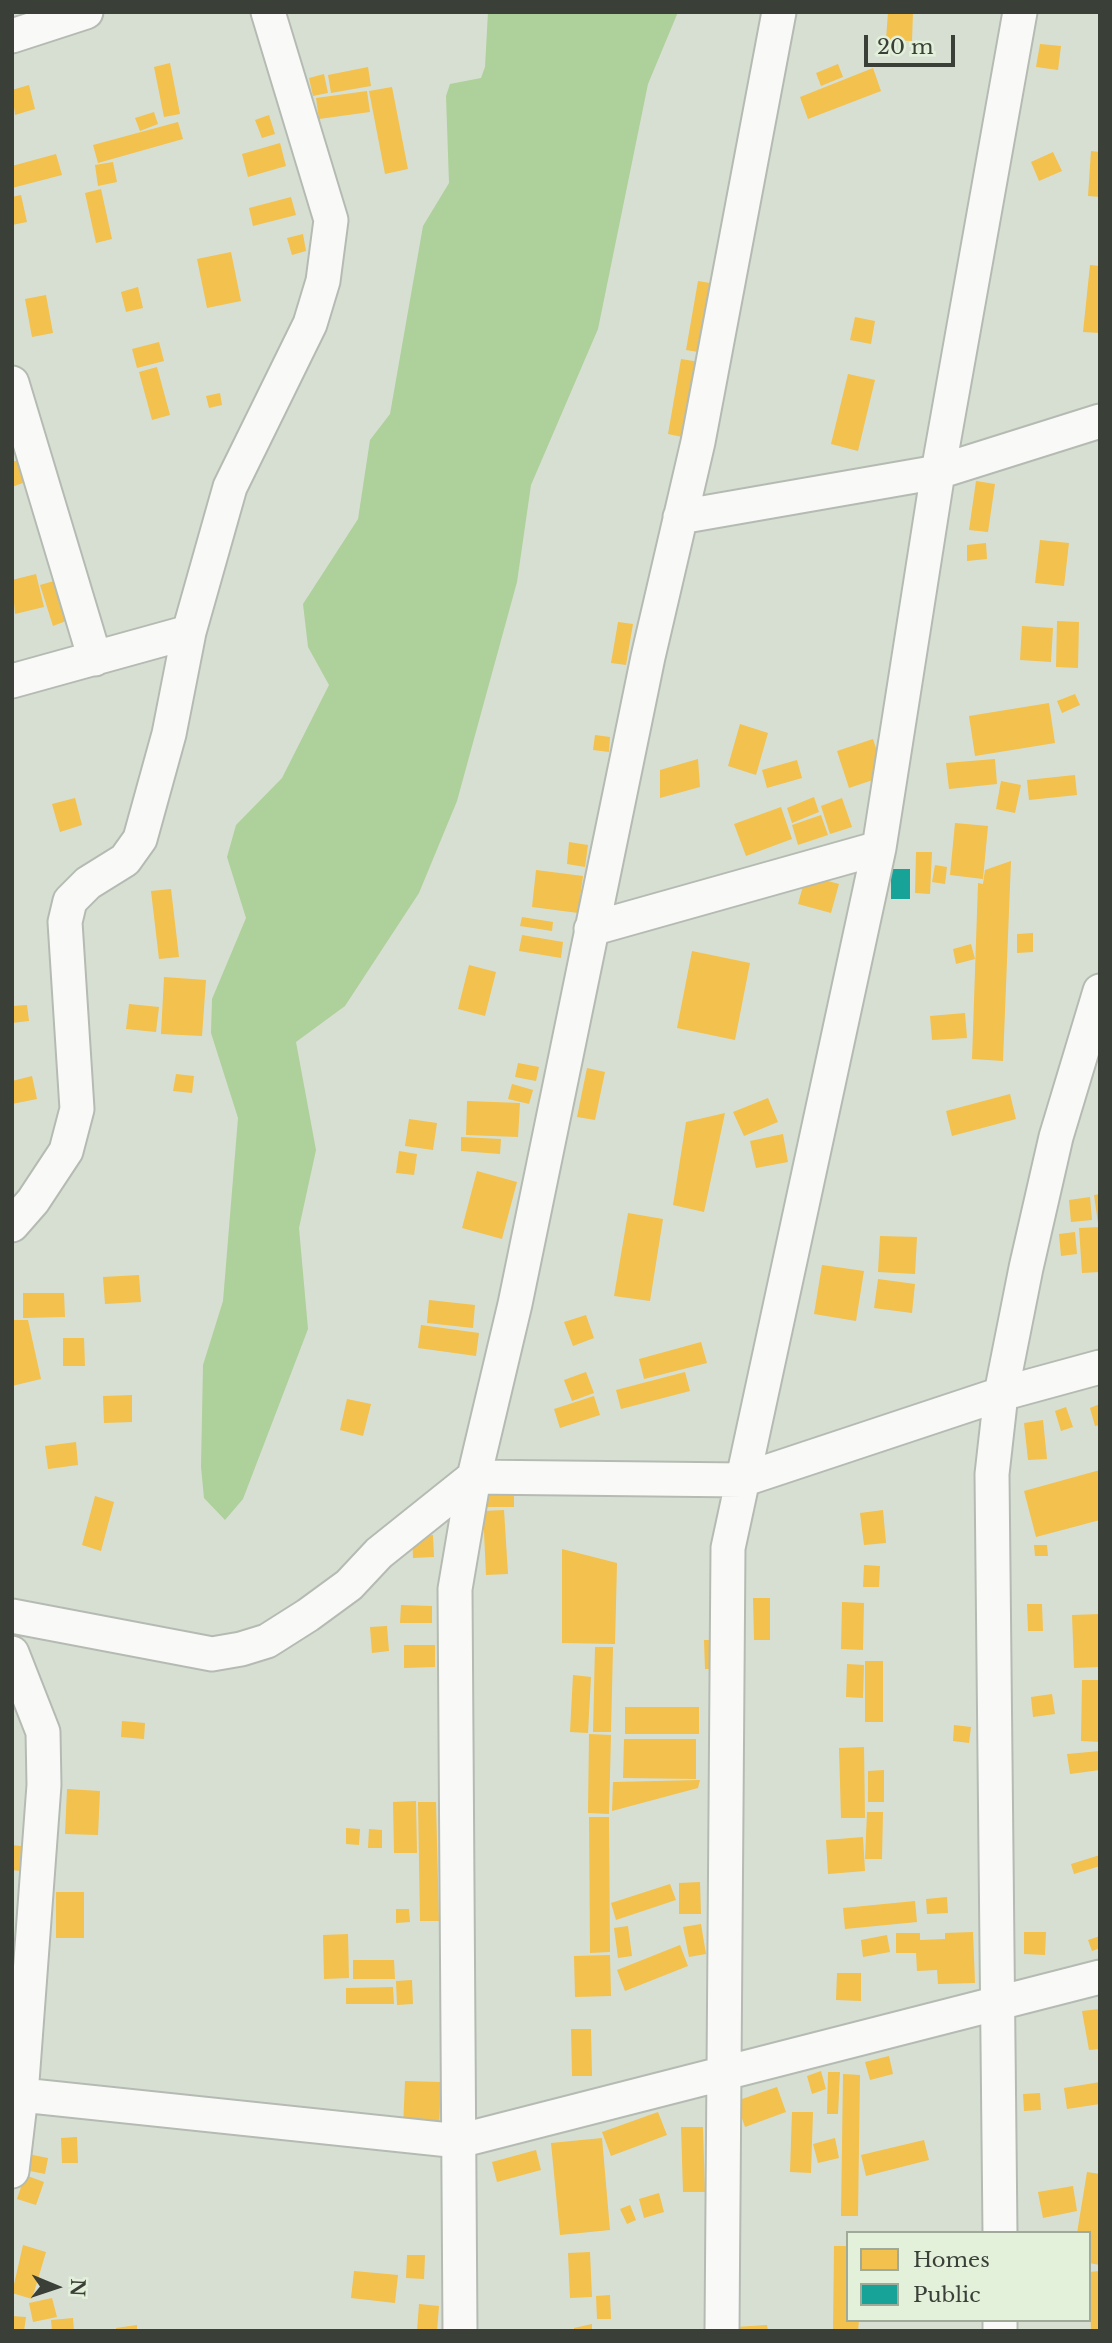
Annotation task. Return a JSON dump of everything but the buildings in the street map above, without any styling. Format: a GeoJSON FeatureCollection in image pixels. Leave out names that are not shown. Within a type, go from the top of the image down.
{"type":"FeatureCollection","features":[{"type":"Feature","properties":{"kind":"street"},"geometry":{"type":"LineString","coordinates":[[12,36],[86,12]]}},
{"type":"Feature","properties":{"kind":"street"},"geometry":{"type":"LineString","coordinates":[[12,1225],[33,1201],[66,1151],[77,1109],[65,922],[70,901],[88,883],[125,860],[140,839],[169,734],[189,632],[230,487],[310,324],[323,281],[331,220],[268,12]]}},
{"type":"Feature","properties":{"kind":"street"},"geometry":{"type":"LineString","coordinates":[[460,2331],[455,1589],[474,1476],[514,1304],[648,657],[698,442],[779,12]]}},
{"type":"Feature","properties":{"kind":"street"},"geometry":{"type":"LineString","coordinates":[[722,2331],[728,1548],[879,848],[939,472],[1020,12]]}},
{"type":"Feature","properties":{"kind":"street"},"geometry":{"type":"LineString","coordinates":[[12,383],[94,659]]}},
{"type":"Feature","properties":{"kind":"street"},"geometry":{"type":"LineString","coordinates":[[680,517],[939,472],[1100,421]]}},
{"type":"Feature","properties":{"kind":"street"},"geometry":{"type":"LineString","coordinates":[[12,681],[189,632]]}},
{"type":"Feature","properties":{"kind":"street"},"geometry":{"type":"LineString","coordinates":[[591,929],[879,848]]}},
{"type":"Feature","properties":{"kind":"street"},"geometry":{"type":"LineString","coordinates":[[1000,2231],[992,1474],[1001,1394],[1056,1137],[1100,991]]}},
{"type":"Feature","properties":{"kind":"street"},"geometry":{"type":"LineString","coordinates":[[12,1616],[212,1654],[241,1649],[267,1641],[309,1615],[349,1585],[379,1553],[474,1476],[742,1480],[1001,1394],[1100,1367]]}},
{"type":"Feature","properties":{"kind":"street"},"geometry":{"type":"LineString","coordinates":[[12,1653],[43,1731],[44,1785],[22,1931],[12,2171]]}},
{"type":"Feature","properties":{"kind":"street"},"geometry":{"type":"LineString","coordinates":[[17,2094],[459,2141],[998,2000],[1100,1977]]}},
{"type":"Feature","properties":{"kind":"shaded area"},"geometry":{"type":"Polygon","coordinates":[[[488,12],[678,12],[648,84],[598,329],[531,485],[517,582],[457,801],[419,893],[345,1006],[296,1042],[316,1150],[299,1228],[308,1329],[243,1499],[225,1520],[204,1498],[201,1467],[203,1365],[223,1301],[238,1118],[211,1033],[212,999],[246,918],[227,857],[236,825],[282,778],[329,685],[308,647],[303,604],[358,519],[370,440],[390,414],[423,226],[449,183],[446,96],[450,84],[481,78],[485,67],[488,12]]]}}]}
